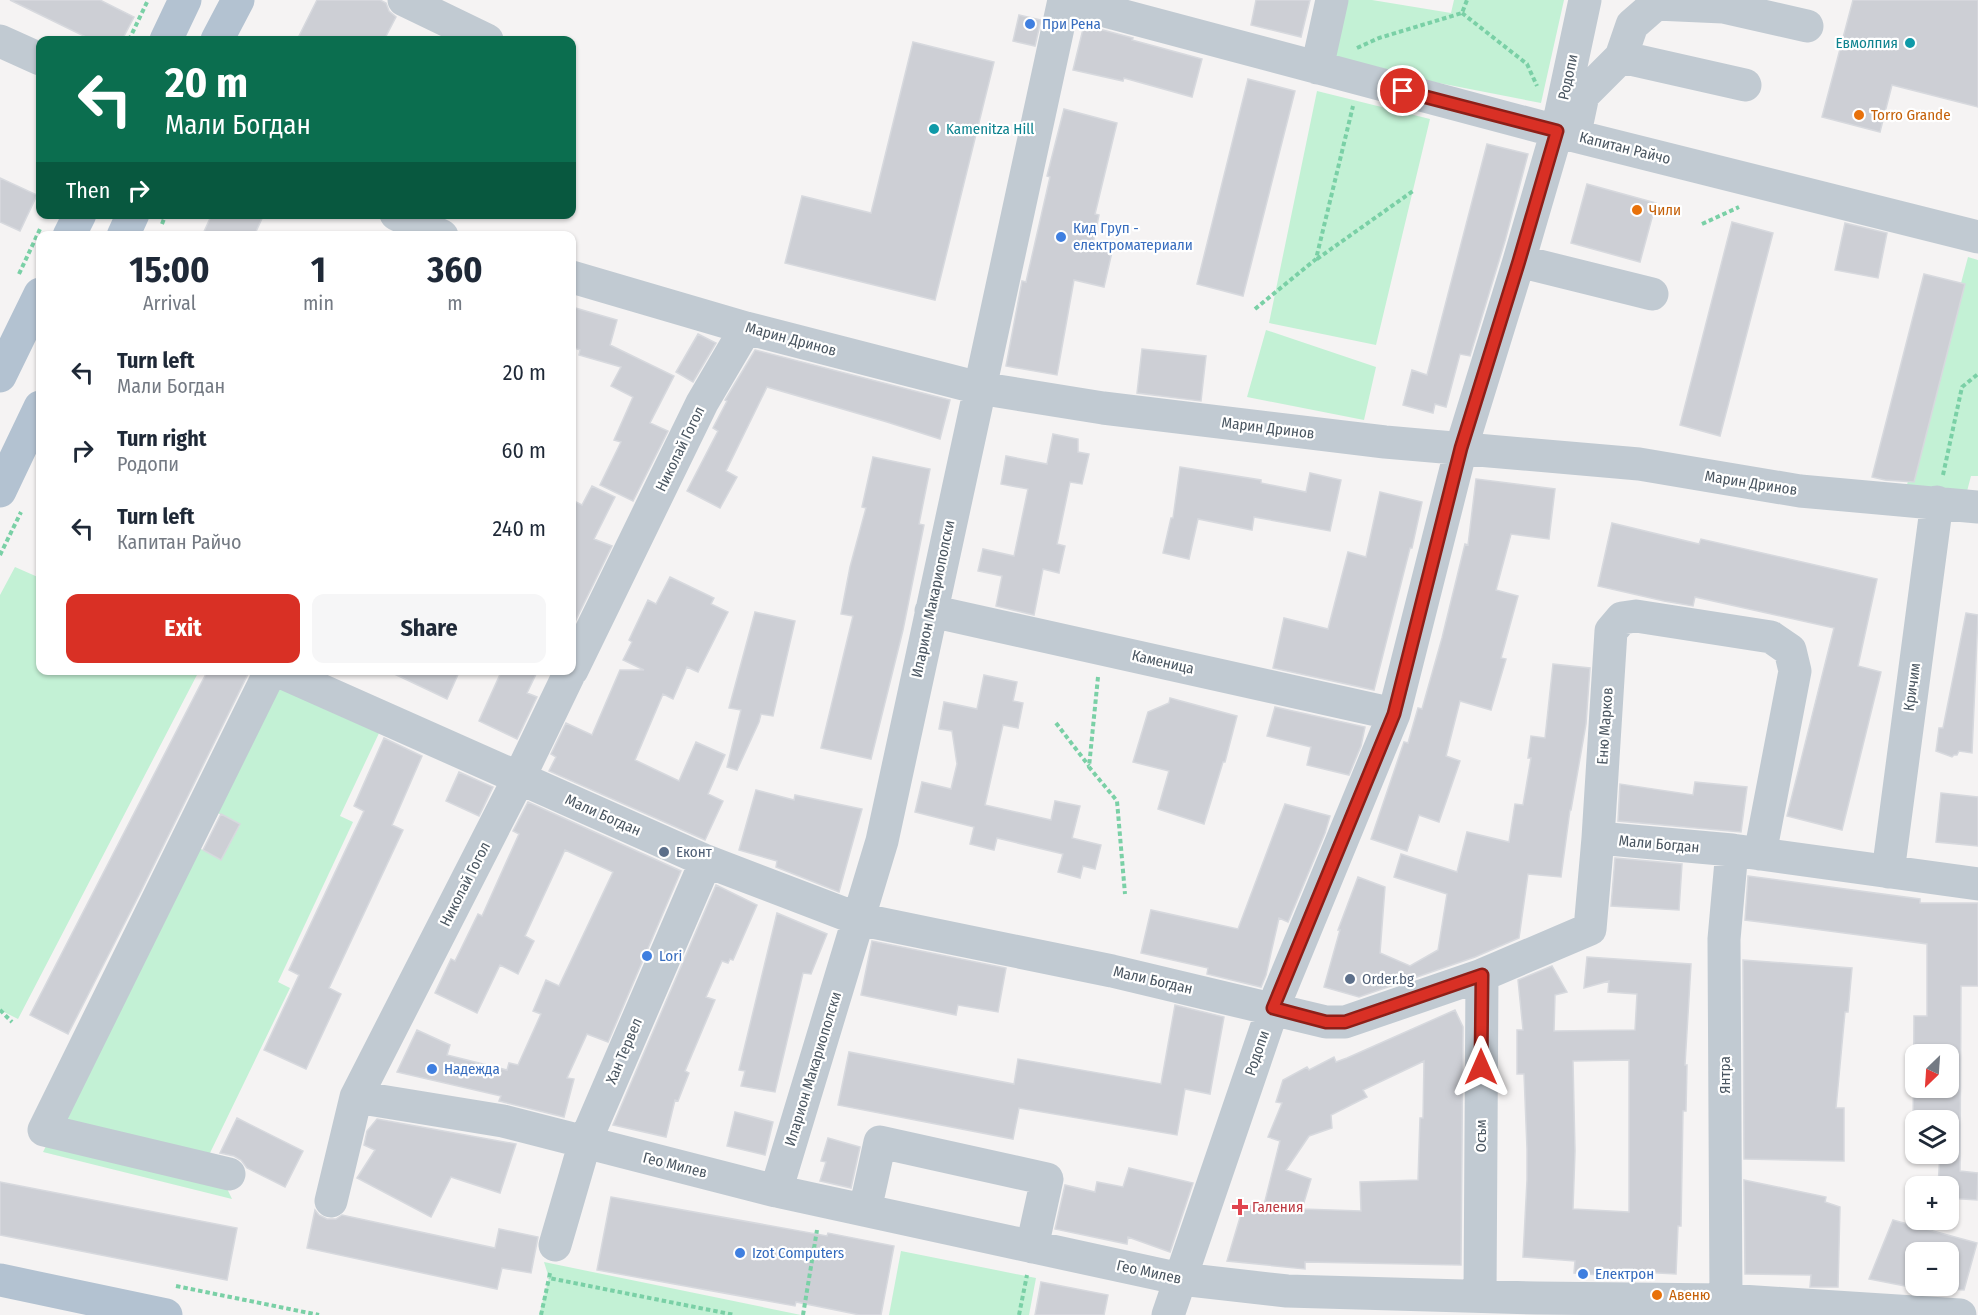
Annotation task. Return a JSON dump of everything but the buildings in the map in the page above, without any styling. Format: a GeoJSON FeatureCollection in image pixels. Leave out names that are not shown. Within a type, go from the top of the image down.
{"type":"FeatureCollection","features":[{"type":"Feature","properties":{"kind":"main road"},"geometry":{"type":"LineString","coordinates":[[219,36],[238,0]]}},
{"type":"Feature","properties":{"kind":"main road"},"geometry":{"type":"LineString","coordinates":[[167,36],[179,2]]}},
{"type":"Feature","properties":{"kind":"main road"},"geometry":{"type":"LineString","coordinates":[[56,230],[72,219]]}},
{"type":"Feature","properties":{"kind":"main road"},"geometry":{"type":"LineString","coordinates":[[0,376],[27,289]]}},
{"type":"Feature","properties":{"kind":"main road"},"geometry":{"type":"LineString","coordinates":[[0,491],[36,415]]}},
{"type":"Feature","properties":{"kind":"main road"},"geometry":{"type":"LineString","coordinates":[[0,1280],[165,1315]]}},
{"type":"Feature","properties":{"kind":"street"},"geometry":{"type":"LineString","coordinates":[[404,0],[479,36]]}},
{"type":"Feature","properties":{"kind":"street","name":"Капитан Райчо"},"geometry":{"type":"LineString","coordinates":[[1064,0],[1566,133],[1978,237]]}},
{"type":"Feature","properties":{"kind":"street","name":"Иларион Макариополски"},"geometry":{"type":"LineString","coordinates":[[776,1191],[882,841],[1064,0]]}},
{"type":"Feature","properties":{"kind":"street"},"geometry":{"type":"LineString","coordinates":[[1317,68],[1332,0]]}},
{"type":"Feature","properties":{"kind":"street","name":"Родопи"},"geometry":{"type":"LineString","coordinates":[[1168,1315],[1273,1008],[1394,714],[1461,448],[1519,261],[1566,133],[1585,0]]}},
{"type":"Feature","properties":{"kind":"street"},"geometry":{"type":"LineString","coordinates":[[1566,133],[1583,95],[1621,57],[1632,25],[1656,4],[1723,7],[1807,26]]}},
{"type":"Feature","properties":{"kind":"street"},"geometry":{"type":"LineString","coordinates":[[0,41],[36,57]]}},
{"type":"Feature","properties":{"kind":"street"},"geometry":{"type":"LineString","coordinates":[[1621,57],[1745,86]]}},
{"type":"Feature","properties":{"kind":"street"},"geometry":{"type":"LineString","coordinates":[[1519,261],[1652,294]]}},
{"type":"Feature","properties":{"kind":"street","name":"Марин Дринов"},"geometry":{"type":"LineString","coordinates":[[576,278],[746,328],[979,388],[1103,408],[1385,442],[1639,464],[1800,491],[1978,507]]}},
{"type":"Feature","properties":{"kind":"street","name":"Николай Гогол"},"geometry":{"type":"LineString","coordinates":[[576,660],[702,403],[746,328]]}},
{"type":"Feature","properties":{"kind":"street","name":"Кричим"},"geometry":{"type":"LineString","coordinates":[[1888,872],[1937,502]]}},
{"type":"Feature","properties":{"kind":"street","name":"Каменица"},"geometry":{"type":"LineString","coordinates":[[931,611],[1394,714]]}},
{"type":"Feature","properties":{"kind":"street","name":"Янтра"},"geometry":{"type":"LineString","coordinates":[[1622,618],[1636,616],[1772,637],[1790,650],[1795,670],[1724,939],[1726,1300]]}},
{"type":"Feature","properties":{"kind":"street","name":"Еню Марков"},"geometry":{"type":"LineString","coordinates":[[1598,838],[1611,631],[1622,618]]}},
{"type":"Feature","properties":{"kind":"street"},"geometry":{"type":"LineString","coordinates":[[229,1174],[44,1130],[269,675]]}},
{"type":"Feature","properties":{"kind":"street","name":"Мали Богдан"},"geometry":{"type":"LineString","coordinates":[[287,675],[706,861],[858,919],[1112,971],[1326,1022],[1345,1022],[1482,975],[1590,929],[1598,838],[1746,852],[1978,884]]}},
{"type":"Feature","properties":{"kind":"street","name":"Николай Гогол"},"geometry":{"type":"LineString","coordinates":[[331,1201],[356,1097],[519,778],[569,675]]}},
{"type":"Feature","properties":{"kind":"street","name":"Хан Тервел"},"geometry":{"type":"LineString","coordinates":[[555,1245],[585,1142],[706,861]]}},
{"type":"Feature","properties":{"kind":"street","name":"Осъм"},"geometry":{"type":"LineString","coordinates":[[1480,1296],[1482,975]]}},
{"type":"Feature","properties":{"kind":"street","name":"Гео Милев"},"geometry":{"type":"LineString","coordinates":[[356,1097],[503,1121],[776,1191],[1181,1279],[1287,1291],[1726,1300],[1960,1315]]}},
{"type":"Feature","properties":{"kind":"street"},"geometry":{"type":"LineString","coordinates":[[865,1210],[880,1142],[891,1144],[1047,1179],[1032,1247]]}},
{"type":"Feature","properties":{"kind":"path"},"geometry":{"type":"LineString","coordinates":[[131,36],[148,0]]}},
{"type":"Feature","properties":{"kind":"path"},"geometry":{"type":"LineString","coordinates":[[1462,13],[1467,0]]}},
{"type":"Feature","properties":{"kind":"path"},"geometry":{"type":"LineString","coordinates":[[1317,68],[1379,38],[1462,13]]}},
{"type":"Feature","properties":{"kind":"path"},"geometry":{"type":"LineString","coordinates":[[1462,13],[1527,64],[1539,92]]}},
{"type":"Feature","properties":{"kind":"path"},"geometry":{"type":"LineString","coordinates":[[1316,259],[1359,79]]}},
{"type":"Feature","properties":{"kind":"path"},"geometry":{"type":"LineString","coordinates":[[1255,309],[1316,259],[1413,191]]}},
{"type":"Feature","properties":{"kind":"path"},"geometry":{"type":"LineString","coordinates":[[27,289],[36,271]]}},
{"type":"Feature","properties":{"kind":"path"},"geometry":{"type":"LineString","coordinates":[[1937,502],[1962,387],[1978,374]]}},
{"type":"Feature","properties":{"kind":"path"},"geometry":{"type":"LineString","coordinates":[[1089,767],[1101,648]]}},
{"type":"Feature","properties":{"kind":"path"},"geometry":{"type":"LineString","coordinates":[[1056,723],[1117,801],[1125,894]]}},
{"type":"Feature","properties":{"kind":"path"},"geometry":{"type":"LineString","coordinates":[[0,1010],[12,1022]]}},
{"type":"Feature","properties":{"kind":"path"},"geometry":{"type":"LineString","coordinates":[[803,1315],[822,1201]]}},
{"type":"Feature","properties":{"kind":"path"},"geometry":{"type":"LineString","coordinates":[[541,1315],[555,1245]]}},
{"type":"Feature","properties":{"kind":"path"},"geometry":{"type":"LineString","coordinates":[[1018,1315],[1032,1247]]}},
{"type":"Feature","properties":{"kind":"path"},"geometry":{"type":"LineString","coordinates":[[549,1278],[735,1315]]}},
{"type":"Feature","properties":{"kind":"green space"},"geometry":{"type":"Polygon","coordinates":[[[1340,0],[1372,0],[1451,13],[1454,0],[1564,0],[1541,103],[1326,61],[1340,0]]]}},
{"type":"Feature","properties":{"kind":"green space"},"geometry":{"type":"Polygon","coordinates":[[[1317,91],[1430,119],[1376,345],[1269,323],[1317,91]]]}},
{"type":"Feature","properties":{"kind":"green space"},"geometry":{"type":"Polygon","coordinates":[[[1968,257],[1978,260],[1978,476],[1971,476],[1965,499],[1904,496],[1968,257]]]}},
{"type":"Feature","properties":{"kind":"green space"},"geometry":{"type":"Polygon","coordinates":[[[1266,330],[1376,367],[1364,420],[1247,397],[1266,330]]]}},
{"type":"Feature","properties":{"kind":"green space"},"geometry":{"type":"Polygon","coordinates":[[[15,567],[36,576],[36,675],[197,675],[18,1019],[0,1010],[0,595],[15,567]]]}},
{"type":"Feature","properties":{"kind":"green space"},"geometry":{"type":"Polygon","coordinates":[[[277,683],[380,731],[340,816],[353,822],[278,982],[290,988],[210,1153],[232,1199],[43,1152],[197,847],[221,859],[240,825],[216,812],[277,683]]]}},
{"type":"Feature","properties":{"kind":"green space"},"geometry":{"type":"Polygon","coordinates":[[[901,1251],[1036,1278],[1029,1315],[889,1315],[901,1251]]]}},
{"type":"Feature","properties":{"kind":"green space"},"geometry":{"type":"Polygon","coordinates":[[[544,1262],[801,1315],[539,1315],[549,1278],[544,1262]]]}},
{"type":"Feature","properties":{"kind":"place","name":"При Рена"},"geometry":{"type":"Point","coordinates":[1030,24]}},
{"type":"Feature","properties":{"kind":"place","name":"Евмолпия"},"geometry":{"type":"Point","coordinates":[1910,43]}},
{"type":"Feature","properties":{"kind":"place","name":"Torro Grande"},"geometry":{"type":"Point","coordinates":[1859,115]}},
{"type":"Feature","properties":{"kind":"place","name":"Kamenitza Hill"},"geometry":{"type":"Point","coordinates":[934,129]}},
{"type":"Feature","properties":{"kind":"place","name":"Чили"},"geometry":{"type":"Point","coordinates":[1637,210]}},
{"type":"Feature","properties":{"kind":"place","name":"Кид Груп - електроматериали"},"geometry":{"type":"Point","coordinates":[1061,237]}},
{"type":"Feature","properties":{"kind":"place","name":"Еконт"},"geometry":{"type":"Point","coordinates":[664,852]}},
{"type":"Feature","properties":{"kind":"place","name":"Lori"},"geometry":{"type":"Point","coordinates":[647,956]}},
{"type":"Feature","properties":{"kind":"place","name":"Order.bg"},"geometry":{"type":"Point","coordinates":[1350,979]}},
{"type":"Feature","properties":{"kind":"place","name":"Надежда"},"geometry":{"type":"Point","coordinates":[432,1069]}},
{"type":"Feature","properties":{"kind":"place","name":"Галения"},"geometry":{"type":"Point","coordinates":[1240,1207]}},
{"type":"Feature","properties":{"kind":"place","name":"Izot Computers"},"geometry":{"type":"Point","coordinates":[740,1253]}},
{"type":"Feature","properties":{"kind":"place","name":"Електрон"},"geometry":{"type":"Point","coordinates":[1583,1274]}},
{"type":"Feature","properties":{"kind":"place","name":"Авеню"},"geometry":{"type":"Point","coordinates":[1657,1295]}},
{"type":"Feature","properties":{"kind":"route"},"geometry":{"type":"LineString","coordinates":[[1403,91],[1557,131],[1461,448],[1394,714],[1273,1008],[1326,1022],[1345,1022],[1482,975],[1481,1067]]}}]}
